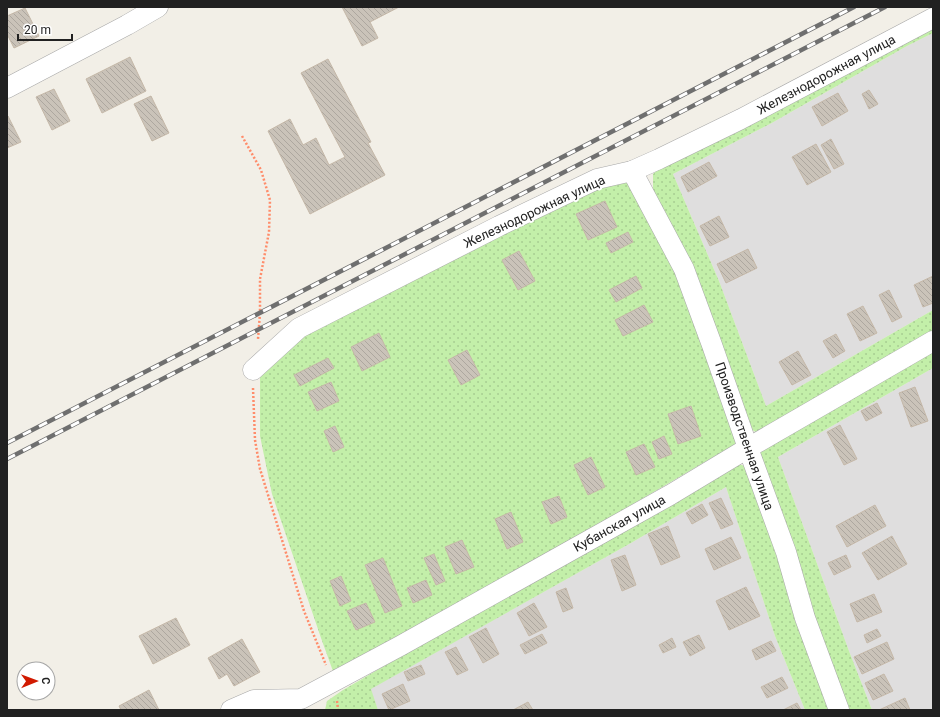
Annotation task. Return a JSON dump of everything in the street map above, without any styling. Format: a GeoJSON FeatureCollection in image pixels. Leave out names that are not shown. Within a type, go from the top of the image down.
{"type":"FeatureCollection","features":[{"type":"Feature","properties":{"kind":"street"},"geometry":{"type":"LineString","coordinates":[[7,88],[126,26],[158,7]]}},
{"type":"Feature","properties":{"kind":"street","name":"Железнодорожная улица"},"geometry":{"type":"LineString","coordinates":[[253,370],[300,328],[499,226],[597,179],[632,171],[741,119],[933,18]]}},
{"type":"Feature","properties":{"kind":"street","name":"Производственная улица"},"geometry":{"type":"LineString","coordinates":[[632,171],[684,269],[786,552],[805,618],[839,710]]}},
{"type":"Feature","properties":{"kind":"street","name":"Кубанская улица"},"geometry":{"type":"LineString","coordinates":[[303,705],[333,682],[414,639],[663,499],[933,341]]}},
{"type":"Feature","properties":{"kind":"street"},"geometry":{"type":"LineString","coordinates":[[231,710],[254,700],[303,705]]}},
{"type":"Feature","properties":{"kind":"path"},"geometry":{"type":"LineString","coordinates":[[242,136],[261,170],[270,200],[269,232],[260,279],[258,339]]}},
{"type":"Feature","properties":{"kind":"path"},"geometry":{"type":"LineString","coordinates":[[253,370],[255,440],[260,469],[304,611],[333,682],[338,710]]}},
{"type":"Feature","properties":{"kind":"shaded area"},"geometry":{"type":"Polygon","coordinates":[[[933,33],[933,310],[766,406],[719,281],[673,174],[770,124],[907,46],[933,33]]]}},
{"type":"Feature","properties":{"kind":"shaded area"},"geometry":{"type":"Polygon","coordinates":[[[933,368],[933,710],[872,710],[778,457],[933,368]]]}},
{"type":"Feature","properties":{"kind":"shaded area"},"geometry":{"type":"Polygon","coordinates":[[[726,487],[775,636],[805,710],[378,710],[370,689],[631,543],[726,487]]]}},
{"type":"Feature","properties":{"kind":"green space"},"geometry":{"type":"Polygon","coordinates":[[[933,24],[933,33],[907,46],[770,124],[673,174],[719,281],[766,406],[933,310],[933,331],[757,433],[748,427],[653,196],[653,174],[665,162],[933,24]]]}},
{"type":"Feature","properties":{"kind":"green space"},"geometry":{"type":"Polygon","coordinates":[[[625,179],[677,271],[742,442],[715,456],[548,554],[334,674],[272,494],[260,436],[260,375],[294,340],[598,183],[625,179]]]}},
{"type":"Feature","properties":{"kind":"green space"},"geometry":{"type":"Polygon","coordinates":[[[933,348],[933,368],[778,457],[872,710],[847,710],[759,455],[764,447],[933,348]]]}},
{"type":"Feature","properties":{"kind":"green space"},"geometry":{"type":"Polygon","coordinates":[[[734,463],[749,467],[829,710],[805,710],[775,636],[726,487],[631,543],[371,689],[378,710],[325,710],[327,701],[343,690],[734,463]]]}},
{"type":"Feature","properties":{"kind":"building"},"geometry":{"type":"Polygon","coordinates":[[[342,7],[399,7],[370,22],[378,38],[362,46],[342,7]]]}},
{"type":"Feature","properties":{"kind":"building"},"geometry":{"type":"Polygon","coordinates":[[[25,8],[39,36],[14,48],[7,34],[7,16],[25,8]]]}},
{"type":"Feature","properties":{"kind":"building"},"geometry":{"type":"Polygon","coordinates":[[[130,57],[146,91],[102,113],[86,79],[130,57]]]}},
{"type":"Feature","properties":{"kind":"building"},"geometry":{"type":"Polygon","coordinates":[[[328,59],[371,142],[368,143],[385,175],[310,214],[268,131],[290,119],[303,145],[316,138],[329,165],[345,157],[301,73],[328,59]]]}},
{"type":"Feature","properties":{"kind":"building"},"geometry":{"type":"Polygon","coordinates":[[[54,89],[70,121],[52,130],[36,97],[54,89]]]}},
{"type":"Feature","properties":{"kind":"building"},"geometry":{"type":"Polygon","coordinates":[[[869,90],[878,104],[869,109],[862,94],[869,90]]]}},
{"type":"Feature","properties":{"kind":"building"},"geometry":{"type":"Polygon","coordinates":[[[838,93],[848,111],[822,126],[812,107],[838,93]]]}},
{"type":"Feature","properties":{"kind":"building"},"geometry":{"type":"Polygon","coordinates":[[[151,96],[169,133],[152,141],[134,104],[151,96]]]}},
{"type":"Feature","properties":{"kind":"building"},"geometry":{"type":"Polygon","coordinates":[[[7,116],[21,142],[7,148],[7,116]]]}},
{"type":"Feature","properties":{"kind":"building"},"geometry":{"type":"Polygon","coordinates":[[[831,139],[844,164],[834,169],[821,145],[831,139]]]}},
{"type":"Feature","properties":{"kind":"building"},"geometry":{"type":"Polygon","coordinates":[[[816,144],[831,172],[807,185],[792,157],[816,144]]]}},
{"type":"Feature","properties":{"kind":"building"},"geometry":{"type":"Polygon","coordinates":[[[709,162],[717,176],[688,192],[681,177],[709,162]]]}},
{"type":"Feature","properties":{"kind":"building"},"geometry":{"type":"Polygon","coordinates":[[[605,201],[617,227],[588,240],[576,214],[605,201]]]}},
{"type":"Feature","properties":{"kind":"building"},"geometry":{"type":"Polygon","coordinates":[[[719,216],[729,237],[710,246],[700,226],[719,216]]]}},
{"type":"Feature","properties":{"kind":"building"},"geometry":{"type":"Polygon","coordinates":[[[628,232],[633,242],[611,253],[606,243],[628,232]]]}},
{"type":"Feature","properties":{"kind":"building"},"geometry":{"type":"Polygon","coordinates":[[[748,249],[757,268],[726,283],[717,264],[748,249]]]}},
{"type":"Feature","properties":{"kind":"building"},"geometry":{"type":"Polygon","coordinates":[[[519,251],[535,281],[518,290],[502,260],[519,251]]]}},
{"type":"Feature","properties":{"kind":"building"},"geometry":{"type":"Polygon","coordinates":[[[636,276],[642,288],[616,302],[609,290],[636,276]]]}},
{"type":"Feature","properties":{"kind":"building"},"geometry":{"type":"Polygon","coordinates":[[[933,276],[933,303],[923,307],[914,285],[933,276]]]}},
{"type":"Feature","properties":{"kind":"building"},"geometry":{"type":"Polygon","coordinates":[[[889,290],[902,317],[892,322],[879,295],[889,290]]]}},
{"type":"Feature","properties":{"kind":"building"},"geometry":{"type":"Polygon","coordinates":[[[644,305],[653,322],[623,336],[615,320],[644,305]]]}},
{"type":"Feature","properties":{"kind":"building"},"geometry":{"type":"Polygon","coordinates":[[[863,306],[877,333],[860,341],[847,314],[863,306]]]}},
{"type":"Feature","properties":{"kind":"building"},"geometry":{"type":"Polygon","coordinates":[[[379,333],[390,357],[362,371],[351,347],[379,333]]]}},
{"type":"Feature","properties":{"kind":"building"},"geometry":{"type":"Polygon","coordinates":[[[836,334],[845,351],[833,358],[823,341],[836,334]]]}},
{"type":"Feature","properties":{"kind":"building"},"geometry":{"type":"Polygon","coordinates":[[[467,350],[480,375],[461,385],[448,360],[467,350]]]}},
{"type":"Feature","properties":{"kind":"building"},"geometry":{"type":"Polygon","coordinates":[[[798,351],[811,375],[792,385],[779,362],[798,351]]]}},
{"type":"Feature","properties":{"kind":"building"},"geometry":{"type":"Polygon","coordinates":[[[328,358],[334,368],[300,386],[294,375],[328,358]]]}},
{"type":"Feature","properties":{"kind":"building"},"geometry":{"type":"Polygon","coordinates":[[[331,382],[339,401],[317,411],[308,392],[331,382]]]}},
{"type":"Feature","properties":{"kind":"building"},"geometry":{"type":"Polygon","coordinates":[[[915,387],[928,421],[911,427],[899,393],[915,387]]]}},
{"type":"Feature","properties":{"kind":"building"},"geometry":{"type":"Polygon","coordinates":[[[877,403],[882,413],[866,421],[861,411],[877,403]]]}},
{"type":"Feature","properties":{"kind":"building"},"geometry":{"type":"Polygon","coordinates":[[[691,406],[701,436],[678,444],[668,414],[691,406]]]}},
{"type":"Feature","properties":{"kind":"building"},"geometry":{"type":"Polygon","coordinates":[[[840,425],[857,459],[844,465],[827,432],[840,425]]]}},
{"type":"Feature","properties":{"kind":"building"},"geometry":{"type":"Polygon","coordinates":[[[335,426],[344,447],[333,452],[324,431],[335,426]]]}},
{"type":"Feature","properties":{"kind":"building"},"geometry":{"type":"Polygon","coordinates":[[[664,436],[672,454],[659,459],[652,442],[664,436]]]}},
{"type":"Feature","properties":{"kind":"building"},"geometry":{"type":"Polygon","coordinates":[[[644,444],[655,467],[636,475],[626,452],[644,444]]]}},
{"type":"Feature","properties":{"kind":"building"},"geometry":{"type":"Polygon","coordinates":[[[591,457],[605,487],[588,495],[574,465],[591,457]]]}},
{"type":"Feature","properties":{"kind":"building"},"geometry":{"type":"Polygon","coordinates":[[[559,496],[567,517],[551,524],[542,502],[559,496]]]}},
{"type":"Feature","properties":{"kind":"building"},"geometry":{"type":"Polygon","coordinates":[[[721,498],[733,524],[721,529],[709,503],[721,498]]]}},
{"type":"Feature","properties":{"kind":"building"},"geometry":{"type":"Polygon","coordinates":[[[702,504],[708,515],[692,524],[686,513],[702,504]]]}},
{"type":"Feature","properties":{"kind":"building"},"geometry":{"type":"Polygon","coordinates":[[[875,505],[886,526],[847,547],[836,526],[875,505]]]}},
{"type":"Feature","properties":{"kind":"building"},"geometry":{"type":"Polygon","coordinates":[[[511,512],[523,542],[507,549],[495,519],[511,512]]]}},
{"type":"Feature","properties":{"kind":"building"},"geometry":{"type":"Polygon","coordinates":[[[668,526],[680,557],[661,565],[648,534],[668,526]]]}},
{"type":"Feature","properties":{"kind":"building"},"geometry":{"type":"Polygon","coordinates":[[[892,536],[907,564],[878,580],[862,553],[892,536]]]}},
{"type":"Feature","properties":{"kind":"building"},"geometry":{"type":"Polygon","coordinates":[[[731,537],[741,558],[714,570],[705,549],[731,537]]]}},
{"type":"Feature","properties":{"kind":"building"},"geometry":{"type":"Polygon","coordinates":[[[462,540],[474,567],[456,574],[445,547],[462,540]]]}},
{"type":"Feature","properties":{"kind":"building"},"geometry":{"type":"Polygon","coordinates":[[[434,554],[445,581],[436,585],[424,558],[434,554]]]}},
{"type":"Feature","properties":{"kind":"building"},"geometry":{"type":"Polygon","coordinates":[[[625,555],[636,585],[622,591],[611,560],[625,555]]]}},
{"type":"Feature","properties":{"kind":"building"},"geometry":{"type":"Polygon","coordinates":[[[846,555],[851,567],[834,575],[828,563],[846,555]]]}},
{"type":"Feature","properties":{"kind":"building"},"geometry":{"type":"Polygon","coordinates":[[[383,558],[402,606],[385,613],[365,565],[383,558]]]}},
{"type":"Feature","properties":{"kind":"building"},"geometry":{"type":"Polygon","coordinates":[[[341,576],[351,601],[340,606],[330,581],[341,576]]]}},
{"type":"Feature","properties":{"kind":"building"},"geometry":{"type":"Polygon","coordinates":[[[426,580],[432,595],[413,603],[407,588],[426,580]]]}},
{"type":"Feature","properties":{"kind":"building"},"geometry":{"type":"Polygon","coordinates":[[[746,587],[760,616],[729,630],[716,601],[746,587]]]}},
{"type":"Feature","properties":{"kind":"building"},"geometry":{"type":"Polygon","coordinates":[[[566,588],[573,608],[563,612],[556,592],[566,588]]]}},
{"type":"Feature","properties":{"kind":"building"},"geometry":{"type":"Polygon","coordinates":[[[874,594],[882,612],[857,622],[850,604],[874,594]]]}},
{"type":"Feature","properties":{"kind":"building"},"geometry":{"type":"Polygon","coordinates":[[[366,603],[375,622],[356,630],[347,611],[366,603]]]}},
{"type":"Feature","properties":{"kind":"building"},"geometry":{"type":"Polygon","coordinates":[[[534,603],[547,627],[529,636],[517,613],[534,603]]]}},
{"type":"Feature","properties":{"kind":"building"},"geometry":{"type":"Polygon","coordinates":[[[176,618],[190,645],[153,664],[139,636],[176,618]]]}},
{"type":"Feature","properties":{"kind":"building"},"geometry":{"type":"Polygon","coordinates":[[[486,628],[499,654],[483,663],[469,637],[486,628]]]}},
{"type":"Feature","properties":{"kind":"building"},"geometry":{"type":"Polygon","coordinates":[[[877,629],[881,636],[867,643],[864,635],[877,629]]]}},
{"type":"Feature","properties":{"kind":"building"},"geometry":{"type":"Polygon","coordinates":[[[542,634],[547,643],[525,654],[520,645],[542,634]]]}},
{"type":"Feature","properties":{"kind":"building"},"geometry":{"type":"Polygon","coordinates":[[[699,635],[705,648],[690,656],[683,642],[699,635]]]}},
{"type":"Feature","properties":{"kind":"building"},"geometry":{"type":"Polygon","coordinates":[[[672,638],[676,647],[663,653],[659,645],[672,638]]]}},
{"type":"Feature","properties":{"kind":"building"},"geometry":{"type":"Polygon","coordinates":[[[242,639],[260,672],[234,686],[227,674],[219,679],[208,658],[242,639]]]}},
{"type":"Feature","properties":{"kind":"building"},"geometry":{"type":"Polygon","coordinates":[[[771,641],[776,651],[756,660],[752,650],[771,641]]]}},
{"type":"Feature","properties":{"kind":"building"},"geometry":{"type":"Polygon","coordinates":[[[887,642],[894,659],[862,674],[854,657],[887,642]]]}},
{"type":"Feature","properties":{"kind":"building"},"geometry":{"type":"Polygon","coordinates":[[[456,647],[468,670],[457,675],[445,652],[456,647]]]}},
{"type":"Feature","properties":{"kind":"building"},"geometry":{"type":"Polygon","coordinates":[[[421,665],[425,674],[408,681],[404,672],[421,665]]]}},
{"type":"Feature","properties":{"kind":"building"},"geometry":{"type":"Polygon","coordinates":[[[884,674],[893,691],[873,700],[865,683],[884,674]]]}},
{"type":"Feature","properties":{"kind":"building"},"geometry":{"type":"Polygon","coordinates":[[[782,677],[788,688],[767,698],[761,687],[782,677]]]}},
{"type":"Feature","properties":{"kind":"building"},"geometry":{"type":"Polygon","coordinates":[[[403,684],[410,701],[389,710],[382,694],[403,684]]]}},
{"type":"Feature","properties":{"kind":"building"},"geometry":{"type":"Polygon","coordinates":[[[149,690],[159,710],[121,710],[119,706],[149,690]]]}},
{"type":"Feature","properties":{"kind":"building"},"geometry":{"type":"Polygon","coordinates":[[[905,698],[910,710],[879,710],[905,698]]]}},
{"type":"Feature","properties":{"kind":"building"},"geometry":{"type":"Polygon","coordinates":[[[528,702],[533,710],[513,710],[528,702]]]}},
{"type":"Feature","properties":{"kind":"building"},"geometry":{"type":"Polygon","coordinates":[[[797,703],[801,710],[783,710],[797,703]]]}},
{"type":"Feature","properties":{"kind":"railway"},"geometry":{"type":"LineString","coordinates":[[7,443],[854,7]]}},
{"type":"Feature","properties":{"kind":"railway"},"geometry":{"type":"LineString","coordinates":[[7,459],[885,7]]}}]}
